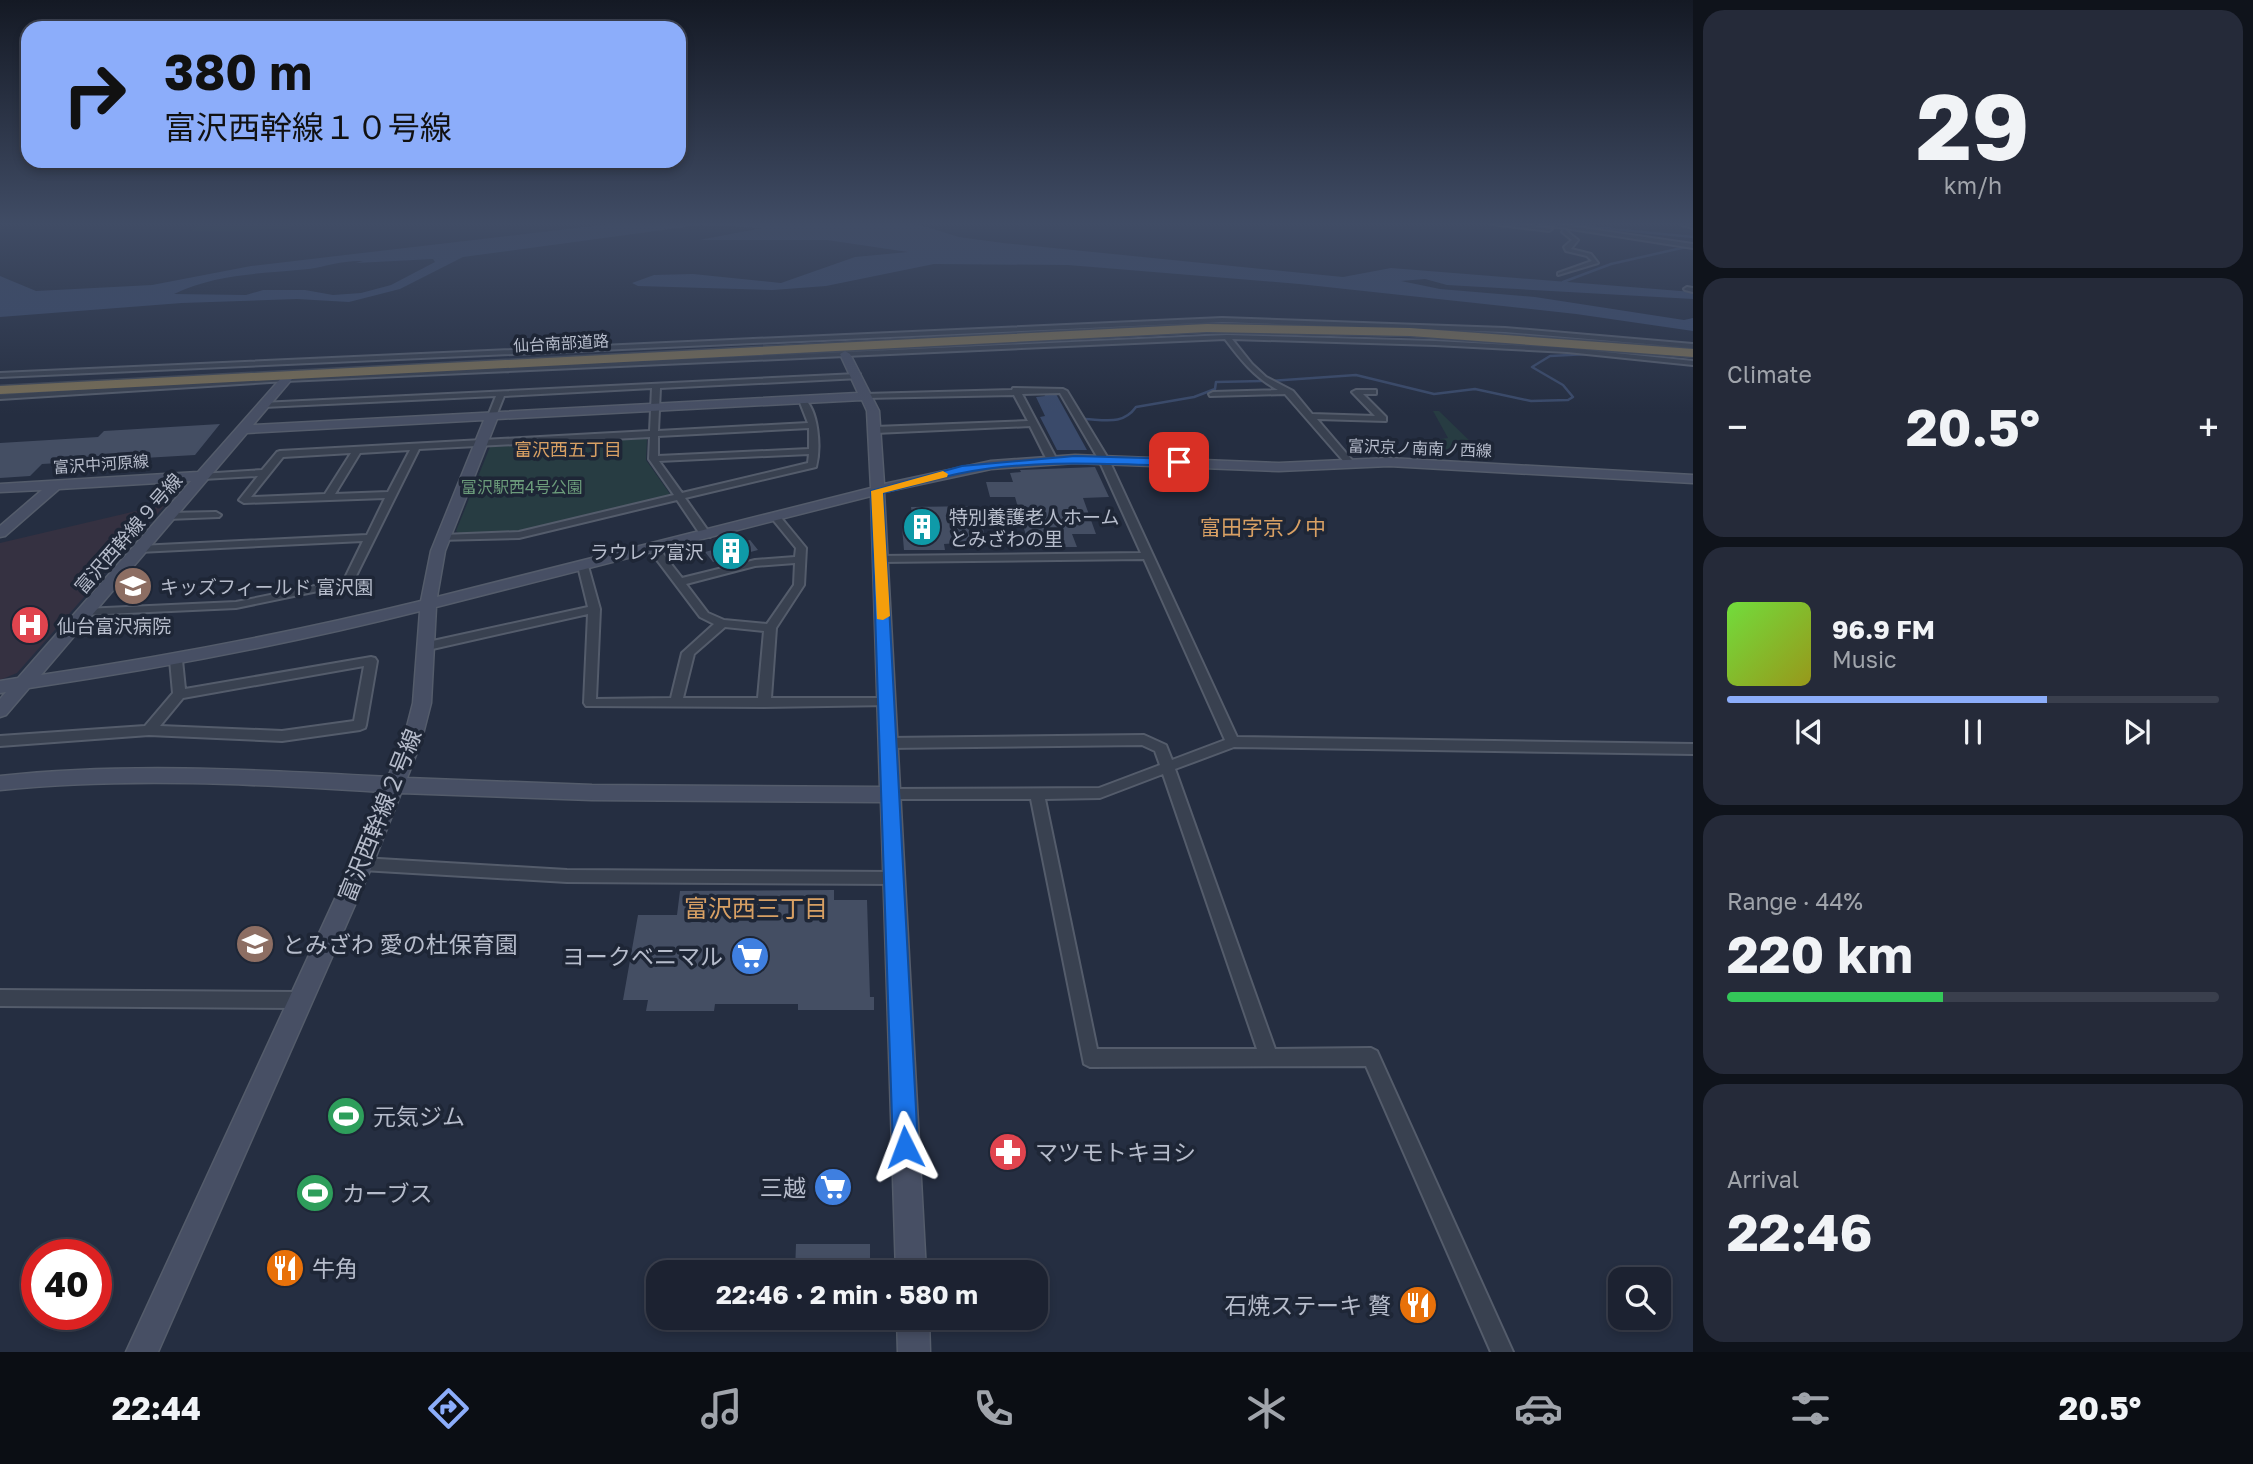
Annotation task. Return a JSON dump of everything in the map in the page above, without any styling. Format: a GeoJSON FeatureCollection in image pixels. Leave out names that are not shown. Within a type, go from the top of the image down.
{"type":"FeatureCollection","features":[{"type":"Feature","properties":{"kind":"highway","name":"仙台南部道路"},"geometry":{"type":"LineString","coordinates":[[0,388],[1124,331],[1326,328],[1558,341],[1693,354]]}},
{"type":"Feature","properties":{"kind":"street"},"geometry":{"type":"LineString","coordinates":[[0,375],[1201,320],[1287,320],[1465,328],[1693,346]]}},
{"type":"Feature","properties":{"kind":"street"},"geometry":{"type":"LineString","coordinates":[[1227,337],[1249,366],[1263,379],[1290,393],[1349,463]]}},
{"type":"Feature","properties":{"kind":"street"},"geometry":{"type":"LineString","coordinates":[[0,397],[286,379],[1227,337],[1435,343],[1693,363]]}},
{"type":"Feature","properties":{"kind":"street"},"geometry":{"type":"LineString","coordinates":[[845,354],[873,411],[875,430],[910,1260]]}},
{"type":"Feature","properties":{"kind":"street"},"geometry":{"type":"LineString","coordinates":[[698,383],[699,361]]}},
{"type":"Feature","properties":{"kind":"street"},"geometry":{"type":"LineString","coordinates":[[458,395],[469,371]]}},
{"type":"Feature","properties":{"kind":"street"},"geometry":{"type":"LineString","coordinates":[[264,405],[857,376]]}},
{"type":"Feature","properties":{"kind":"street","name":"富沢西幹線９号線"},"geometry":{"type":"LineString","coordinates":[[0,712],[286,379]]}},
{"type":"Feature","properties":{"kind":"street"},"geometry":{"type":"LineString","coordinates":[[656,386],[653,459],[706,534]]}},
{"type":"Feature","properties":{"kind":"street"},"geometry":{"type":"LineString","coordinates":[[1016,390],[1052,460]]}},
{"type":"Feature","properties":{"kind":"street"},"geometry":{"type":"LineString","coordinates":[[244,429],[865,397],[1016,390],[1063,391],[1104,460],[1233,742]]}},
{"type":"Feature","properties":{"kind":"street"},"geometry":{"type":"LineString","coordinates":[[1311,416],[1383,419],[1356,392],[1373,392]]}},
{"type":"Feature","properties":{"kind":"street"},"geometry":{"type":"LineString","coordinates":[[492,416],[501,393]]}},
{"type":"Feature","properties":{"kind":"street"},"geometry":{"type":"LineString","coordinates":[[1213,394],[1290,393]]}},
{"type":"Feature","properties":{"kind":"street"},"geometry":{"type":"LineString","coordinates":[[442,538],[519,535],[813,464],[813,425],[803,400]]}},
{"type":"Feature","properties":{"kind":"street","name":"富沢西幹線２号線"},"geometry":{"type":"LineString","coordinates":[[142,1352],[395,785],[422,703],[429,605],[442,538],[492,416]]}},
{"type":"Feature","properties":{"kind":"street"},"geometry":{"type":"LineString","coordinates":[[875,430],[1032,423]]}},
{"type":"Feature","properties":{"kind":"street"},"geometry":{"type":"LineString","coordinates":[[392,495],[244,500],[280,454],[813,425]]}},
{"type":"Feature","properties":{"kind":"street"},"geometry":{"type":"LineString","coordinates":[[84,612],[236,605],[348,582],[416,447]]}},
{"type":"Feature","properties":{"kind":"street"},"geometry":{"type":"LineString","coordinates":[[328,497],[357,450]]}},
{"type":"Feature","properties":{"kind":"street"},"geometry":{"type":"LineString","coordinates":[[653,459],[813,451]]}},
{"type":"Feature","properties":{"kind":"street","name":"富沢京ノ南南ノ西線"},"geometry":{"type":"LineString","coordinates":[[0,688],[176,660],[305,635],[962,470],[1052,460],[1279,467],[1349,463],[1456,465],[1693,479]]}},
{"type":"Feature","properties":{"kind":"street"},"geometry":{"type":"LineString","coordinates":[[203,475],[265,473]]}},
{"type":"Feature","properties":{"kind":"street","name":"富沢中河原線"},"geometry":{"type":"LineString","coordinates":[[0,488],[203,475]]}},
{"type":"Feature","properties":{"kind":"street"},"geometry":{"type":"LineString","coordinates":[[0,533],[7,522],[56,484]]}},
{"type":"Feature","properties":{"kind":"street"},"geometry":{"type":"LineString","coordinates":[[167,516],[216,515]]}},
{"type":"Feature","properties":{"kind":"street"},"geometry":{"type":"LineString","coordinates":[[764,703],[770,628],[799,585],[801,548],[775,516]]}},
{"type":"Feature","properties":{"kind":"street"},"geometry":{"type":"LineString","coordinates":[[139,549],[370,538]]}},
{"type":"Feature","properties":{"kind":"street"},"geometry":{"type":"LineString","coordinates":[[653,548],[704,615],[722,623],[770,628]]}},
{"type":"Feature","properties":{"kind":"street"},"geometry":{"type":"LineString","coordinates":[[880,559],[1149,556]]}},
{"type":"Feature","properties":{"kind":"street"},"geometry":{"type":"LineString","coordinates":[[680,582],[755,563],[800,560]]}},
{"type":"Feature","properties":{"kind":"street"},"geometry":{"type":"LineString","coordinates":[[583,566],[594,609],[590,703],[886,702]]}},
{"type":"Feature","properties":{"kind":"street"},"geometry":{"type":"LineString","coordinates":[[428,646],[594,609]]}},
{"type":"Feature","properties":{"kind":"street"},"geometry":{"type":"LineString","coordinates":[[676,702],[688,653],[722,623]]}},
{"type":"Feature","properties":{"kind":"street"},"geometry":{"type":"LineString","coordinates":[[176,660],[179,694]]}},
{"type":"Feature","properties":{"kind":"street"},"geometry":{"type":"LineString","coordinates":[[0,741],[149,730],[282,736],[360,725],[371,662],[179,694],[149,730]]}},
{"type":"Feature","properties":{"kind":"street"},"geometry":{"type":"LineString","coordinates":[[888,743],[1144,740],[1161,748],[1269,1058]]}},
{"type":"Feature","properties":{"kind":"street"},"geometry":{"type":"LineString","coordinates":[[0,783],[101,775],[180,775],[674,794],[1100,793],[1233,742],[1693,749]]}},
{"type":"Feature","properties":{"kind":"street"},"geometry":{"type":"LineString","coordinates":[[1037,793],[1090,1058],[1371,1057],[1502,1352]]}},
{"type":"Feature","properties":{"kind":"street"},"geometry":{"type":"LineString","coordinates":[[362,863],[568,876],[893,877]]}},
{"type":"Feature","properties":{"kind":"street"},"geometry":{"type":"LineString","coordinates":[[0,998],[299,1000]]}},
{"type":"Feature","properties":{"kind":"street"},"geometry":{"type":"LineString","coordinates":[[913,1330],[914,1352]]}},
{"type":"Feature","properties":{"kind":"shaded area","name":"仙台富沢病院"},"geometry":{"type":"Polygon","coordinates":[[[166,504],[17,673],[0,680],[0,543],[166,504]]]}},
{"type":"Feature","properties":{"kind":"green space"},"geometry":{"type":"Polygon","coordinates":[[[1433,411],[1439,411],[1476,447],[1470,451],[1431,448],[1427,441],[1448,438],[1433,411]]]}},
{"type":"Feature","properties":{"kind":"green space","name":"富沢駅西4号公園"},"geometry":{"type":"Polygon","coordinates":[[[641,437],[647,439],[646,460],[670,494],[665,499],[520,532],[461,535],[456,531],[490,447],[641,437]]]}},
{"type":"Feature","properties":{"kind":"water"},"geometry":{"type":"Polygon","coordinates":[[[0,287],[27,287],[36,291],[190,287],[174,294],[246,295],[263,290],[305,290],[333,295],[361,293],[383,287],[404,287],[349,302],[297,299],[182,303],[0,317],[0,287]]]}},
{"type":"Feature","properties":{"kind":"water"},"geometry":{"type":"Polygon","coordinates":[[[675,287],[812,287],[773,290],[675,287]]]}},
{"type":"Feature","properties":{"kind":"water"},"geometry":{"type":"Polygon","coordinates":[[[1328,287],[1431,287],[1535,297],[1684,320],[1693,318],[1693,331],[1576,314],[1328,287]]]}},
{"type":"Feature","properties":{"kind":"water"},"geometry":{"type":"Polygon","coordinates":[[[1484,287],[1631,287],[1693,292],[1693,299],[1484,287]]]}},
{"type":"Feature","properties":{"kind":"water"},"geometry":{"type":"Polygon","coordinates":[[[1043,392],[1056,394],[1087,450],[1057,450],[1040,417],[1045,416],[1036,397],[1045,396],[1043,392]]]}},
{"type":"Feature","properties":{"kind":"building"},"geometry":{"type":"Polygon","coordinates":[[[220,424],[195,455],[42,464],[30,476],[0,478],[0,443],[98,437],[104,431],[220,424]]]}},
{"type":"Feature","properties":{"kind":"building"},"geometry":{"type":"Polygon","coordinates":[[[1095,467],[1109,497],[1083,498],[1096,534],[1072,534],[1077,547],[1042,547],[1040,539],[1027,539],[1015,497],[990,497],[986,482],[1013,482],[1010,473],[1021,472],[1020,470],[1095,467]]]}},
{"type":"Feature","properties":{"kind":"building","name":"特別養護老人ホーム とみざわの里"},"geometry":{"type":"Polygon","coordinates":[[[978,506],[986,541],[944,544],[945,550],[904,550],[902,527],[914,527],[911,507],[978,506]]]}},
{"type":"Feature","properties":{"kind":"building","name":"ラウレア富沢"},"geometry":{"type":"Polygon","coordinates":[[[750,540],[758,550],[713,562],[705,552],[750,540]]]}},
{"type":"Feature","properties":{"kind":"building","name":"ヨークベニマル"},"geometry":{"type":"Polygon","coordinates":[[[834,890],[834,900],[867,900],[870,997],[874,997],[874,1010],[798,1010],[798,1004],[715,1004],[714,1011],[646,1011],[648,1000],[623,1000],[638,915],[677,915],[680,891],[834,890]]]}},
{"type":"Feature","properties":{"kind":"building"},"geometry":{"type":"Polygon","coordinates":[[[796,1244],[870,1244],[870,1260],[795,1260],[796,1244]]]}},
{"type":"Feature","properties":{"kind":"waterway"},"geometry":{"type":"LineString","coordinates":[[1269,381],[1356,375],[1434,394],[1475,389],[1531,401],[1568,400],[1573,397],[1563,385],[1532,367],[1550,356],[1588,354]]}},
{"type":"Feature","properties":{"kind":"waterway"},"geometry":{"type":"LineString","coordinates":[[1085,419],[1120,419],[1136,407],[1194,397],[1215,389],[1216,382],[1262,381]]}},
{"type":"Feature","properties":{"kind":"slow traffic"},"geometry":{"type":"LineString","coordinates":[[883,616],[877,491],[943,474]]}},
{"type":"Feature","properties":{"kind":"place","name":"特別養護老人ホーム とみざわの里"},"geometry":{"type":"Point","coordinates":[922,527]}},
{"type":"Feature","properties":{"kind":"place","name":"ラウレア富沢"},"geometry":{"type":"Point","coordinates":[731,551]}},
{"type":"Feature","properties":{"kind":"place","name":"キッズフィールド 富沢園"},"geometry":{"type":"Point","coordinates":[133,586]}},
{"type":"Feature","properties":{"kind":"place","name":"仙台富沢病院"},"geometry":{"type":"Point","coordinates":[30,625]}},
{"type":"Feature","properties":{"kind":"place","name":"とみざわ 愛の杜保育園"},"geometry":{"type":"Point","coordinates":[255,944]}},
{"type":"Feature","properties":{"kind":"place","name":"ヨークベニマル"},"geometry":{"type":"Point","coordinates":[750,956]}},
{"type":"Feature","properties":{"kind":"place","name":"元気ジム"},"geometry":{"type":"Point","coordinates":[346,1116]}},
{"type":"Feature","properties":{"kind":"place","name":"マツモトキヨシ"},"geometry":{"type":"Point","coordinates":[1008,1152]}},
{"type":"Feature","properties":{"kind":"place","name":"三越"},"geometry":{"type":"Point","coordinates":[833,1187]}},
{"type":"Feature","properties":{"kind":"place","name":"カーブス"},"geometry":{"type":"Point","coordinates":[315,1193]}},
{"type":"Feature","properties":{"kind":"place","name":"牛角"},"geometry":{"type":"Point","coordinates":[285,1268]}},
{"type":"Feature","properties":{"kind":"place","name":"石焼ステーキ 贅"},"geometry":{"type":"Point","coordinates":[1418,1305]}},
{"type":"Feature","properties":{"kind":"district","name":"富沢西五丁目"},"geometry":{"type":"Point","coordinates":[568,449]}},
{"type":"Feature","properties":{"kind":"district","name":"富田字京ノ中"},"geometry":{"type":"Point","coordinates":[1263,527]}},
{"type":"Feature","properties":{"kind":"district","name":"富沢西三丁目"},"geometry":{"type":"Point","coordinates":[756,907]}},
{"type":"Feature","properties":{"kind":"route"},"geometry":{"type":"LineString","coordinates":[[905,1147],[877,491],[962,470],[1019,462],[1179,462]]}}]}
